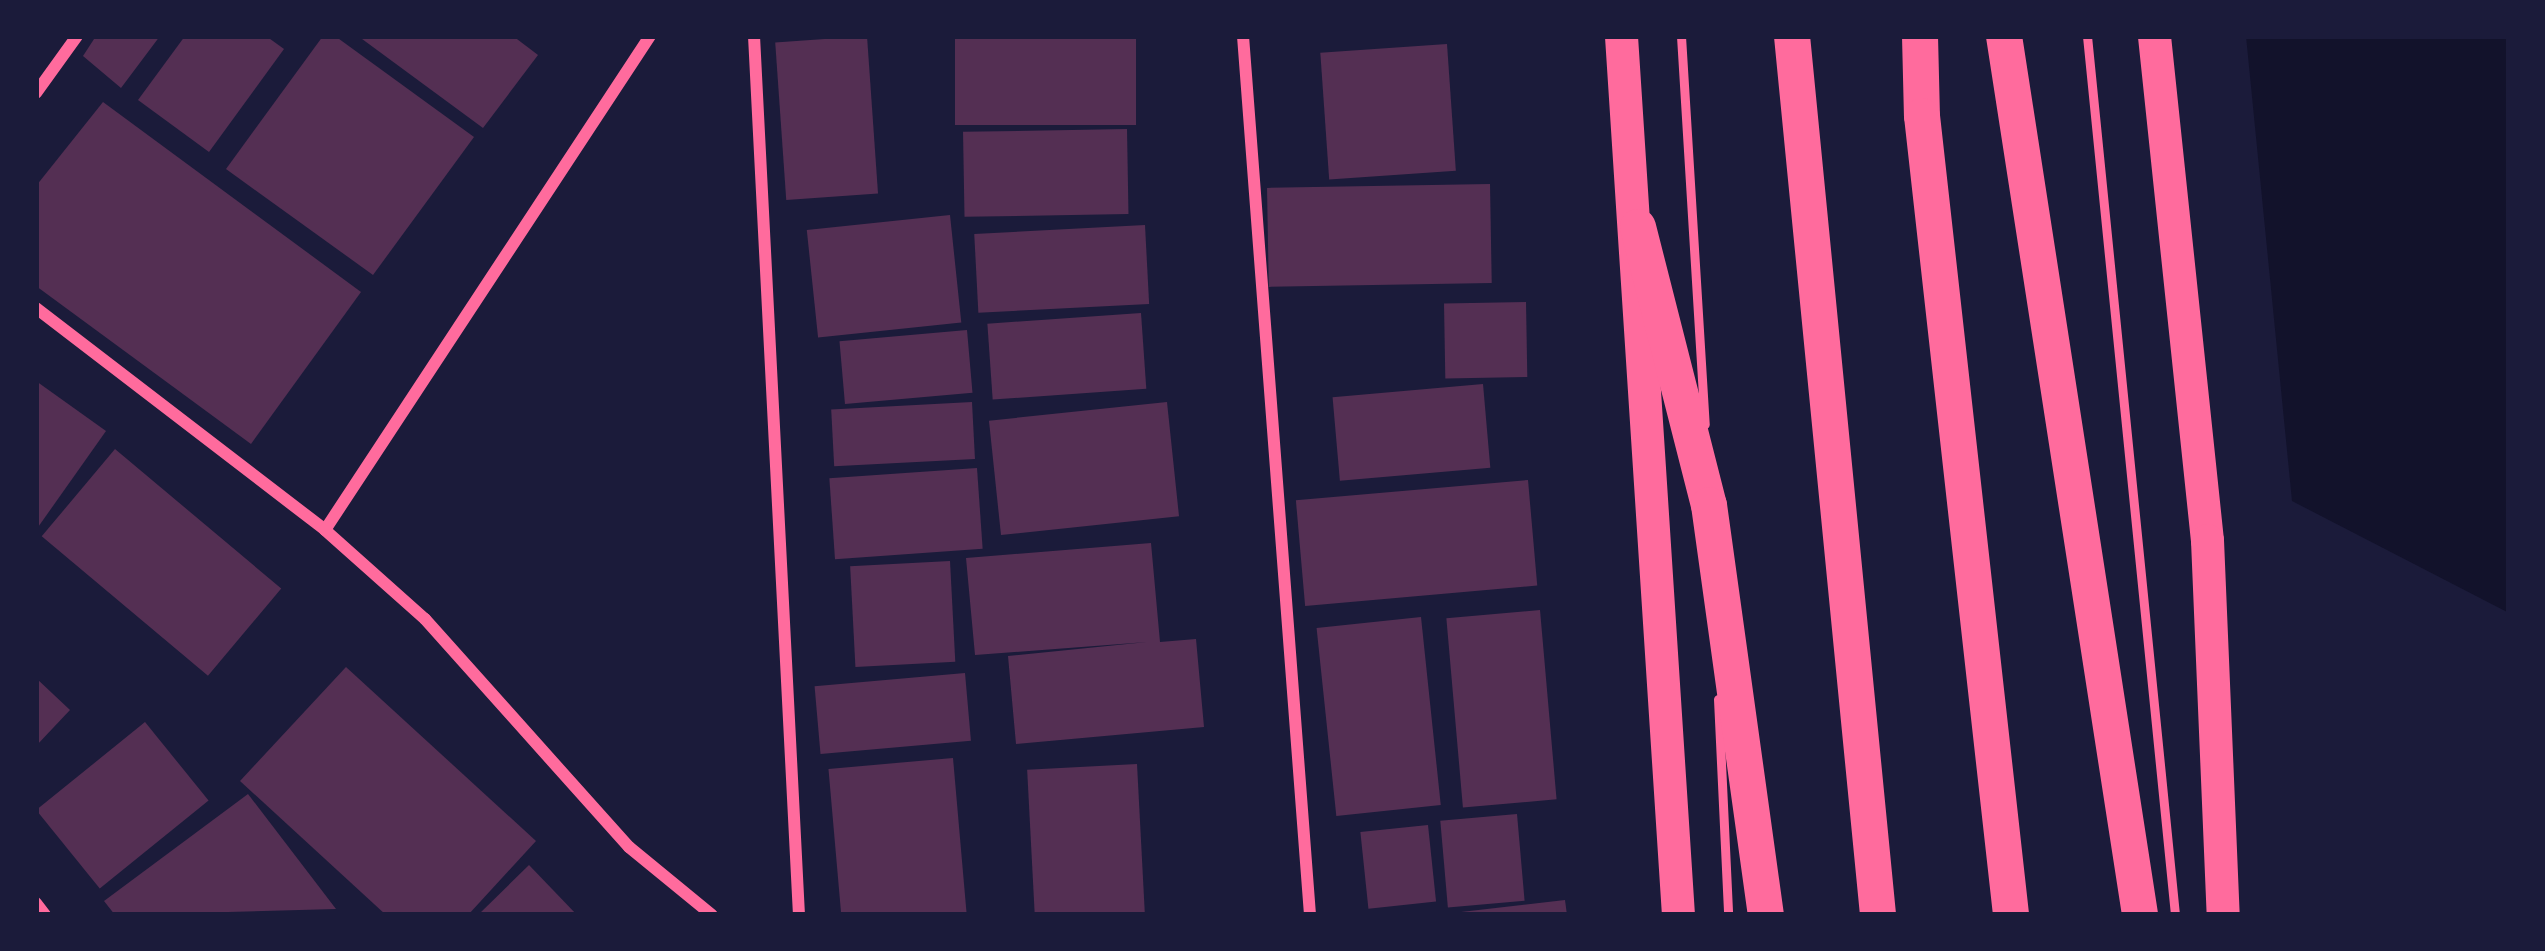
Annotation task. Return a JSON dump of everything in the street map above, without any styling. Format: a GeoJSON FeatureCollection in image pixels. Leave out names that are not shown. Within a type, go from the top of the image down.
{"type":"FeatureCollection","features":[{"type":"Feature","properties":{"kind":"highway"},"geometry":{"type":"LineString","coordinates":[[1621,36],[1638,227],[1678,915]]}},
{"type":"Feature","properties":{"kind":"highway"},"geometry":{"type":"LineString","coordinates":[[1792,36],[1878,915]]}},
{"type":"Feature","properties":{"kind":"highway"},"geometry":{"type":"LineString","coordinates":[[1920,36],[1925,139],[2012,915]]}},
{"type":"Feature","properties":{"kind":"highway"},"geometry":{"type":"LineString","coordinates":[[2004,36],[2140,915]]}},
{"type":"Feature","properties":{"kind":"highway"},"geometry":{"type":"LineString","coordinates":[[2154,36],[2207,540],[2223,915]]}},
{"type":"Feature","properties":{"kind":"highway"},"geometry":{"type":"LineString","coordinates":[[1638,227],[1709,505],[1766,915]]}},
{"type":"Feature","properties":{"kind":"street"},"geometry":{"type":"LineString","coordinates":[[36,93],[77,36]]}},
{"type":"Feature","properties":{"kind":"street"},"geometry":{"type":"LineString","coordinates":[[325,530],[650,36]]}},
{"type":"Feature","properties":{"kind":"street"},"geometry":{"type":"LineString","coordinates":[[754,36],[799,915]]}},
{"type":"Feature","properties":{"kind":"street"},"geometry":{"type":"LineString","coordinates":[[1243,36],[1310,915]]}},
{"type":"Feature","properties":{"kind":"street"},"geometry":{"type":"LineString","coordinates":[[36,308],[325,530],[425,620],[629,847],[712,915]]}},
{"type":"Feature","properties":{"kind":"street"},"geometry":{"type":"LineString","coordinates":[[36,903],[45,915]]}},
{"type":"Feature","properties":{"kind":"lane"},"geometry":{"type":"LineString","coordinates":[[1681,36],[1729,915]]}},
{"type":"Feature","properties":{"kind":"lane"},"geometry":{"type":"LineString","coordinates":[[2087,36],[2175,915]]}},
{"type":"Feature","properties":{"kind":"shaded area"},"geometry":{"type":"Polygon","coordinates":[[[2246,36],[2509,36],[2509,613],[2292,501],[2246,36]]]}},
{"type":"Feature","properties":{"kind":"building"},"geometry":{"type":"Polygon","coordinates":[[[96,36],[160,36],[121,88],[83,56],[96,36]]]}},
{"type":"Feature","properties":{"kind":"building"},"geometry":{"type":"Polygon","coordinates":[[[185,36],[266,36],[284,49],[209,152],[138,100],[185,36]]]}},
{"type":"Feature","properties":{"kind":"building"},"geometry":{"type":"Polygon","coordinates":[[[323,36],[335,36],[474,137],[373,275],[226,169],[323,36]]]}},
{"type":"Feature","properties":{"kind":"building"},"geometry":{"type":"Polygon","coordinates":[[[358,36],[513,36],[538,55],[483,128],[358,36]]]}},
{"type":"Feature","properties":{"kind":"building"},"geometry":{"type":"Polygon","coordinates":[[[867,36],[878,194],[786,200],[775,42],[867,36]]]}},
{"type":"Feature","properties":{"kind":"building"},"geometry":{"type":"Polygon","coordinates":[[[955,36],[1136,36],[1136,125],[955,125],[955,36]]]}},
{"type":"Feature","properties":{"kind":"building"},"geometry":{"type":"Polygon","coordinates":[[[1447,44],[1456,171],[1329,180],[1320,53],[1447,44]]]}},
{"type":"Feature","properties":{"kind":"building"},"geometry":{"type":"Polygon","coordinates":[[[103,102],[361,292],[251,444],[36,286],[36,186],[103,102]]]}},
{"type":"Feature","properties":{"kind":"building"},"geometry":{"type":"Polygon","coordinates":[[[1127,129],[1128,214],[965,217],[963,132],[1127,129]]]}},
{"type":"Feature","properties":{"kind":"building"},"geometry":{"type":"Polygon","coordinates":[[[1490,184],[1492,283],[1269,287],[1267,188],[1490,184]]]}},
{"type":"Feature","properties":{"kind":"building"},"geometry":{"type":"Polygon","coordinates":[[[950,215],[961,322],[818,337],[807,230],[950,215]]]}},
{"type":"Feature","properties":{"kind":"building"},"geometry":{"type":"Polygon","coordinates":[[[1145,225],[1149,304],[978,313],[974,234],[1145,225]]]}},
{"type":"Feature","properties":{"kind":"building"},"geometry":{"type":"Polygon","coordinates":[[[1526,302],[1527,377],[1445,378],[1444,303],[1526,302]]]}},
{"type":"Feature","properties":{"kind":"building"},"geometry":{"type":"Polygon","coordinates":[[[1141,313],[1146,389],[993,400],[987,324],[1141,313]]]}},
{"type":"Feature","properties":{"kind":"building"},"geometry":{"type":"Polygon","coordinates":[[[967,330],[972,393],[845,404],[839,341],[967,330]]]}},
{"type":"Feature","properties":{"kind":"building"},"geometry":{"type":"Polygon","coordinates":[[[36,381],[106,431],[36,530],[36,381]]]}},
{"type":"Feature","properties":{"kind":"building"},"geometry":{"type":"Polygon","coordinates":[[[1483,384],[1490,468],[1340,481],[1333,397],[1483,384]]]}},
{"type":"Feature","properties":{"kind":"building"},"geometry":{"type":"Polygon","coordinates":[[[972,402],[975,459],[834,466],[831,409],[972,402]]]}},
{"type":"Feature","properties":{"kind":"building"},"geometry":{"type":"Polygon","coordinates":[[[1167,402],[1179,516],[1001,535],[989,421],[1167,402]]]}},
{"type":"Feature","properties":{"kind":"building"},"geometry":{"type":"Polygon","coordinates":[[[115,449],[281,588],[208,676],[42,536],[115,449]]]}},
{"type":"Feature","properties":{"kind":"building"},"geometry":{"type":"Polygon","coordinates":[[[977,468],[983,549],[835,559],[829,478],[977,468]]]}},
{"type":"Feature","properties":{"kind":"building"},"geometry":{"type":"Polygon","coordinates":[[[1528,480],[1537,586],[1305,606],[1296,500],[1528,480]]]}},
{"type":"Feature","properties":{"kind":"building"},"geometry":{"type":"Polygon","coordinates":[[[1151,543],[1160,642],[1196,639],[1204,727],[1016,744],[1008,656],[1147,642],[975,655],[966,558],[1151,543]]]}},
{"type":"Feature","properties":{"kind":"building"},"geometry":{"type":"Polygon","coordinates":[[[950,561],[955,662],[855,667],[850,566],[950,561]]]}},
{"type":"Feature","properties":{"kind":"building"},"geometry":{"type":"Polygon","coordinates":[[[1540,610],[1557,799],[1463,807],[1446,618],[1540,610]]]}},
{"type":"Feature","properties":{"kind":"building"},"geometry":{"type":"Polygon","coordinates":[[[1421,617],[1441,805],[1336,816],[1317,628],[1421,617]]]}},
{"type":"Feature","properties":{"kind":"building"},"geometry":{"type":"Polygon","coordinates":[[[346,667],[536,841],[468,915],[386,915],[240,781],[346,667]]]}},
{"type":"Feature","properties":{"kind":"building"},"geometry":{"type":"Polygon","coordinates":[[[965,673],[971,741],[821,754],[815,686],[965,673]]]}},
{"type":"Feature","properties":{"kind":"building"},"geometry":{"type":"Polygon","coordinates":[[[36,678],[70,710],[36,746],[36,678]]]}},
{"type":"Feature","properties":{"kind":"building"},"geometry":{"type":"Polygon","coordinates":[[[145,722],[209,800],[100,889],[36,810],[145,722]]]}},
{"type":"Feature","properties":{"kind":"building"},"geometry":{"type":"Polygon","coordinates":[[[953,758],[967,915],[841,915],[828,769],[953,758]]]}},
{"type":"Feature","properties":{"kind":"building"},"geometry":{"type":"Polygon","coordinates":[[[1137,764],[1145,915],[1035,915],[1027,770],[1137,764]]]}},
{"type":"Feature","properties":{"kind":"building"},"geometry":{"type":"Polygon","coordinates":[[[248,794],[336,909],[115,915],[104,901],[248,794]]]}},
{"type":"Feature","properties":{"kind":"building"},"geometry":{"type":"Polygon","coordinates":[[[1517,814],[1525,901],[1448,907],[1440,821],[1517,814]]]}},
{"type":"Feature","properties":{"kind":"building"},"geometry":{"type":"Polygon","coordinates":[[[1428,825],[1436,902],[1368,909],[1360,832],[1428,825]]]}},
{"type":"Feature","properties":{"kind":"building"},"geometry":{"type":"Polygon","coordinates":[[[529,865],[577,915],[478,915],[529,865]]]}},
{"type":"Feature","properties":{"kind":"building"},"geometry":{"type":"Polygon","coordinates":[[[1565,900],[1567,915],[1461,915],[1461,912],[1565,900]]]}}]}
